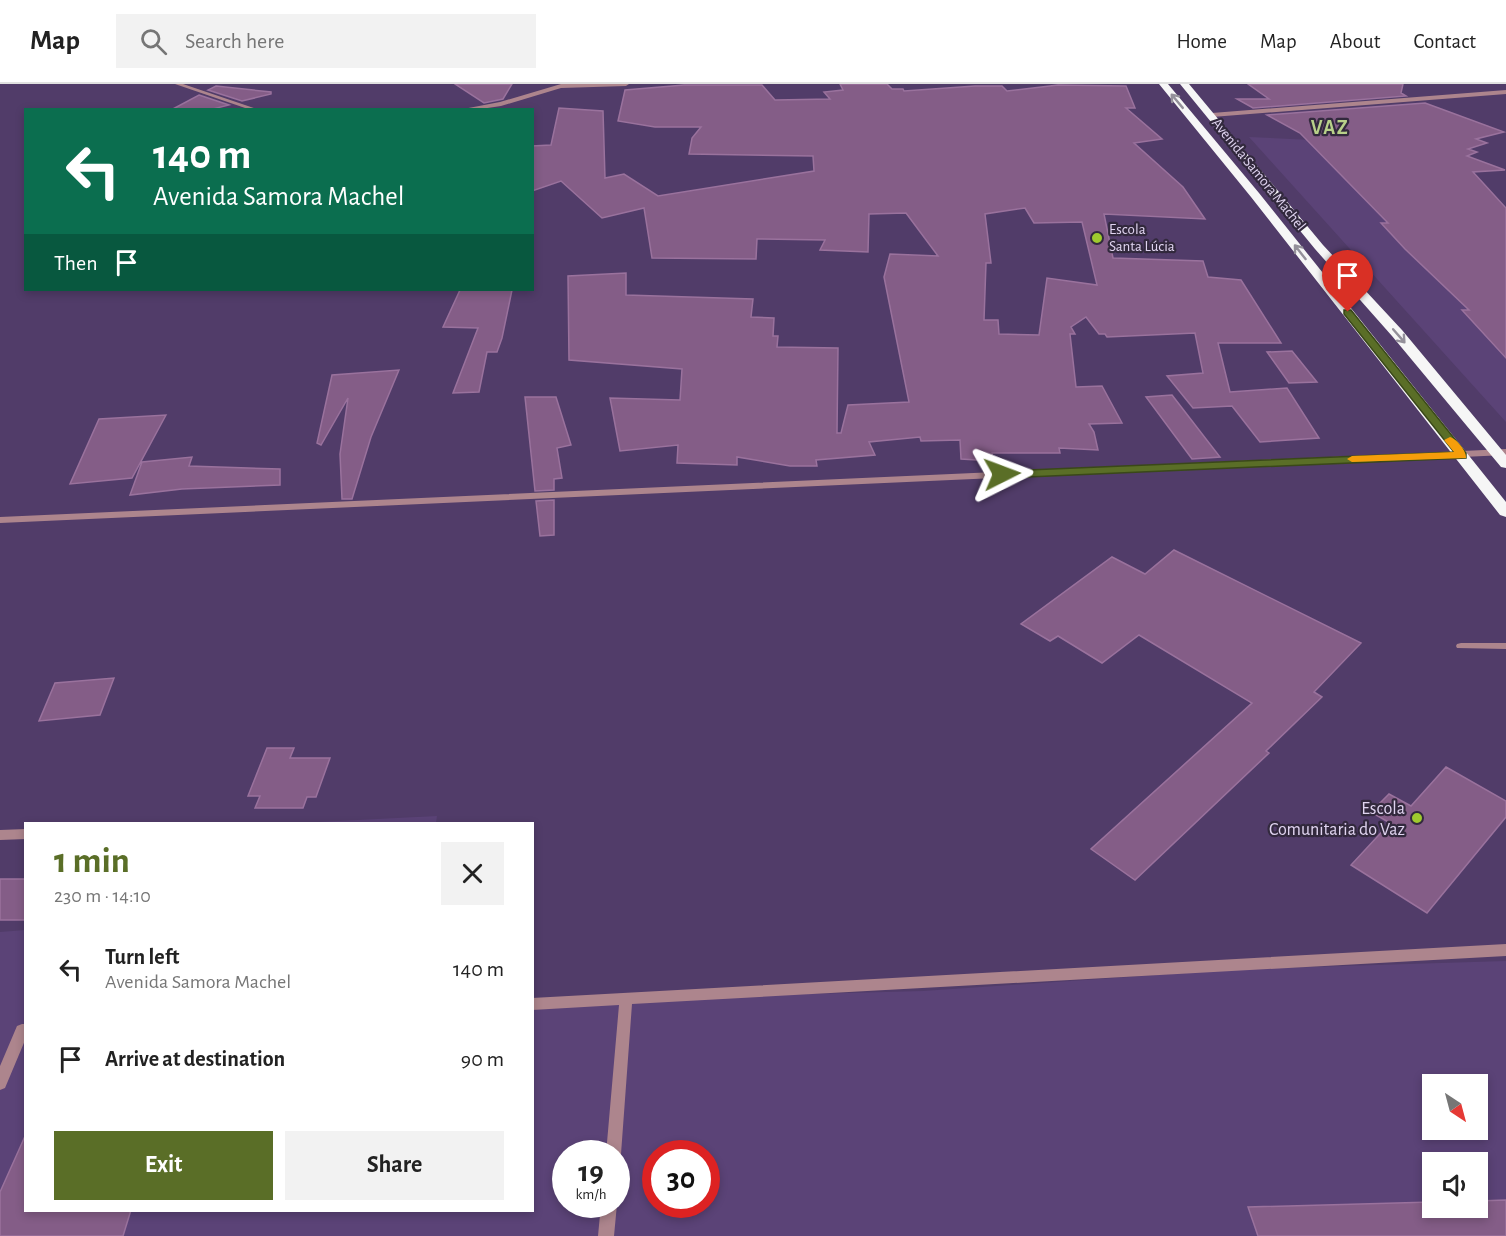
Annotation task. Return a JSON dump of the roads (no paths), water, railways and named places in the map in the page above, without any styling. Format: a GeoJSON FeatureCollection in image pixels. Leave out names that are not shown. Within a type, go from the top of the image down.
{"type":"FeatureCollection","features":[{"type":"Feature","properties":{"kind":"highway","name":"Avenida Samora Machel"},"geometry":{"type":"LineString","coordinates":[[1163,84],[1255,195],[1506,512]]}},
{"type":"Feature","properties":{"kind":"highway","name":"Avenida Samora Machel"},"geometry":{"type":"LineString","coordinates":[[1184,84],[1319,247],[1501,453],[1506,464]]}},
{"type":"Feature","properties":{"kind":"street"},"geometry":{"type":"LineString","coordinates":[[178,84],[252,108]]}},
{"type":"Feature","properties":{"kind":"street"},"geometry":{"type":"LineString","coordinates":[[474,108],[501,104],[559,85],[626,84]]}},
{"type":"Feature","properties":{"kind":"street"},"geometry":{"type":"LineString","coordinates":[[1212,115],[1506,92]]}},
{"type":"Feature","properties":{"kind":"street"},"geometry":{"type":"LineString","coordinates":[[0,520],[1501,453]]}},
{"type":"Feature","properties":{"kind":"street"},"geometry":{"type":"LineString","coordinates":[[1461,646],[1506,646]]}},
{"type":"Feature","properties":{"kind":"street"},"geometry":{"type":"LineString","coordinates":[[0,836],[24,834]]}},
{"type":"Feature","properties":{"kind":"street"},"geometry":{"type":"LineString","coordinates":[[534,1004],[1506,950]]}},
{"type":"Feature","properties":{"kind":"street"},"geometry":{"type":"LineString","coordinates":[[614,1140],[626,999]]}},
{"type":"Feature","properties":{"kind":"street"},"geometry":{"type":"LineString","coordinates":[[1,1078],[22,1030],[24,1030]]}},
{"type":"Feature","properties":{"kind":"street"},"geometry":{"type":"LineString","coordinates":[[606,1236],[608,1218]]}},
{"type":"Feature","properties":{"kind":"place","name":"Escola Santa Lúcia"},"geometry":{"type":"Point","coordinates":[1097,238]}},
{"type":"Feature","properties":{"kind":"place","name":"Escola Comunitaria do Vaz"},"geometry":{"type":"Point","coordinates":[1417,818]}},
{"type":"Feature","properties":{"kind":"district","name":"VAZ"},"geometry":{"type":"Point","coordinates":[1330,127]}}]}
